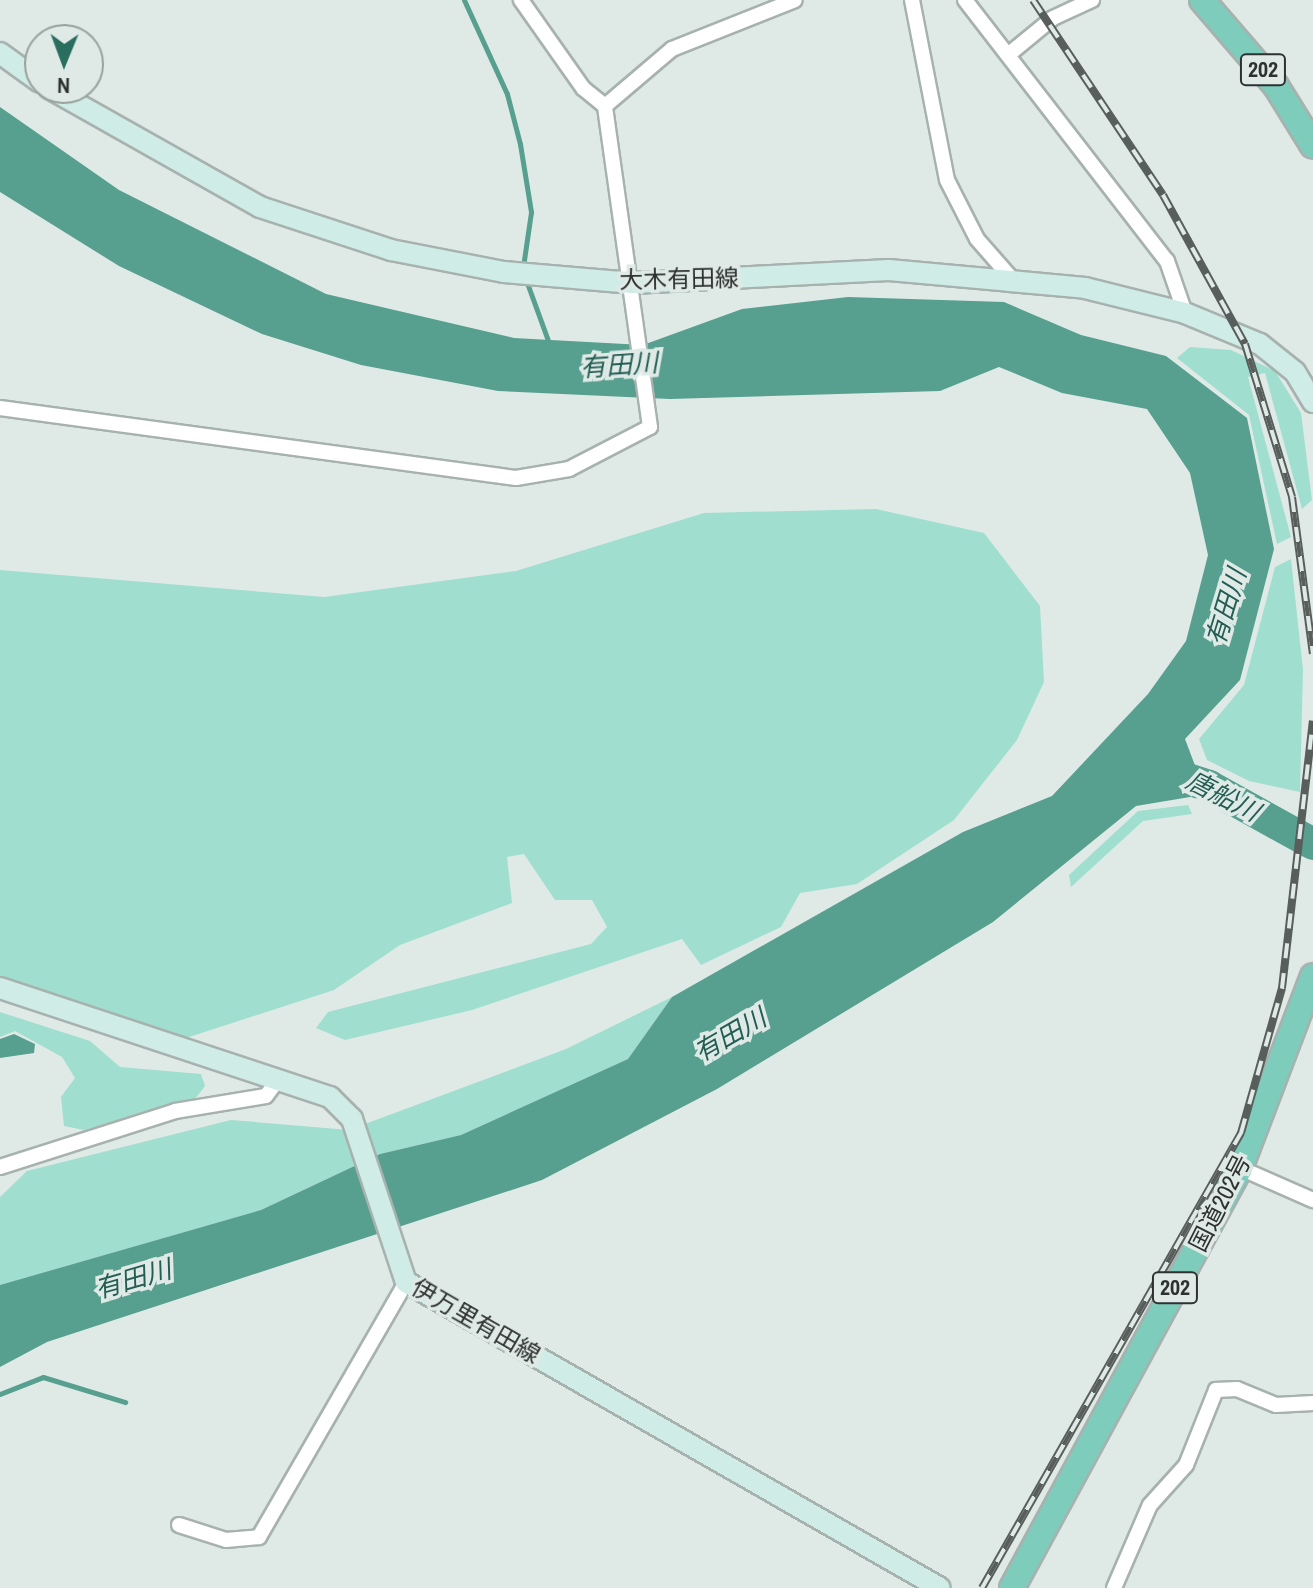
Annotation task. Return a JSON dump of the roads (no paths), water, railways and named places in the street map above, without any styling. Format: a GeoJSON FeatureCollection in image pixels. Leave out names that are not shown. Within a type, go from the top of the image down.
{"type":"FeatureCollection","features":[{"type":"Feature","properties":{"kind":"highway","name":"202"},"geometry":{"type":"LineString","coordinates":[[1202,0],[1276,86],[1313,146]]}},
{"type":"Feature","properties":{"kind":"highway","name":"国道202号"},"geometry":{"type":"LineString","coordinates":[[1012,1588],[1240,1168],[1313,976]]}},
{"type":"Feature","properties":{"kind":"main road"},"geometry":{"type":"LineString","coordinates":[[0,53],[24,70]]}},
{"type":"Feature","properties":{"kind":"main road","name":"大木有田線"},"geometry":{"type":"LineString","coordinates":[[77,104],[260,207],[391,250],[504,272],[633,283],[889,270],[1012,279],[1185,313],[1260,344],[1295,372],[1313,402]]}},
{"type":"Feature","properties":{"kind":"main road","name":"伊万里有田線"},"geometry":{"type":"LineString","coordinates":[[0,988],[330,1097],[352,1119],[395,1258],[406,1282],[940,1588]]}},
{"type":"Feature","properties":{"kind":"street"},"geometry":{"type":"LineString","coordinates":[[0,408],[516,478],[569,469],[650,427],[633,283],[605,106],[583,88],[521,0]]}},
{"type":"Feature","properties":{"kind":"street"},"geometry":{"type":"LineString","coordinates":[[605,106],[672,49],[795,0]]}},
{"type":"Feature","properties":{"kind":"street"},"geometry":{"type":"LineString","coordinates":[[912,0],[947,180],[977,239],[1012,279]]}},
{"type":"Feature","properties":{"kind":"street"},"geometry":{"type":"LineString","coordinates":[[965,0],[1167,261],[1185,313]]}},
{"type":"Feature","properties":{"kind":"street"},"geometry":{"type":"LineString","coordinates":[[1008,55],[1053,18],[1092,0]]}},
{"type":"Feature","properties":{"kind":"street"},"geometry":{"type":"LineString","coordinates":[[0,1167],[175,1111],[266,1096],[277,1081]]}},
{"type":"Feature","properties":{"kind":"street"},"geometry":{"type":"LineString","coordinates":[[1240,1168],[1313,1200]]}},
{"type":"Feature","properties":{"kind":"street"},"geometry":{"type":"LineString","coordinates":[[179,1525],[226,1540],[259,1537],[406,1282]]}},
{"type":"Feature","properties":{"kind":"street"},"geometry":{"type":"LineString","coordinates":[[1114,1588],[1150,1505],[1186,1465],[1216,1390],[1237,1389],[1276,1405],[1313,1403]]}},
{"type":"Feature","properties":{"kind":"water","name":"有田川"},"geometry":{"type":"Polygon","coordinates":[[[0,107],[119,190],[326,294],[514,338],[643,345],[742,309],[848,297],[1004,302],[1081,335],[1166,356],[1247,418],[1274,549],[1240,680],[1185,739],[1196,768],[1190,797],[1136,806],[993,922],[717,1089],[542,1180],[47,1342],[0,1367],[0,1285],[261,1210],[380,1154],[461,1135],[628,1059],[672,997],[963,832],[1052,796],[1148,694],[1186,641],[1208,555],[1190,473],[1147,409],[1062,393],[999,367],[940,391],[670,399],[498,391],[361,365],[262,334],[119,266],[0,192],[0,107]]]}},
{"type":"Feature","properties":{"kind":"water"},"geometry":{"type":"Polygon","coordinates":[[[14,1034],[35,1044],[34,1053],[0,1058],[0,1039],[14,1034]]]}},
{"type":"Feature","properties":{"kind":"waterway"},"geometry":{"type":"LineString","coordinates":[[464,0],[507,94],[520,144],[531,212],[523,267]]}},
{"type":"Feature","properties":{"kind":"waterway"},"geometry":{"type":"LineString","coordinates":[[526,280],[550,346]]}},
{"type":"Feature","properties":{"kind":"waterway","name":"唐船川"},"geometry":{"type":"LineString","coordinates":[[1154,768],[1209,786],[1313,844]]}},
{"type":"Feature","properties":{"kind":"waterway"},"geometry":{"type":"LineString","coordinates":[[0,1394],[43,1377],[125,1402]]}},
{"type":"Feature","properties":{"kind":"railway"},"geometry":{"type":"LineString","coordinates":[[1033,0],[1163,195],[1245,344],[1292,497],[1313,654]]}},
{"type":"Feature","properties":{"kind":"railway"},"geometry":{"type":"LineString","coordinates":[[982,1588],[1241,1133],[1282,988],[1313,721]]}}]}
